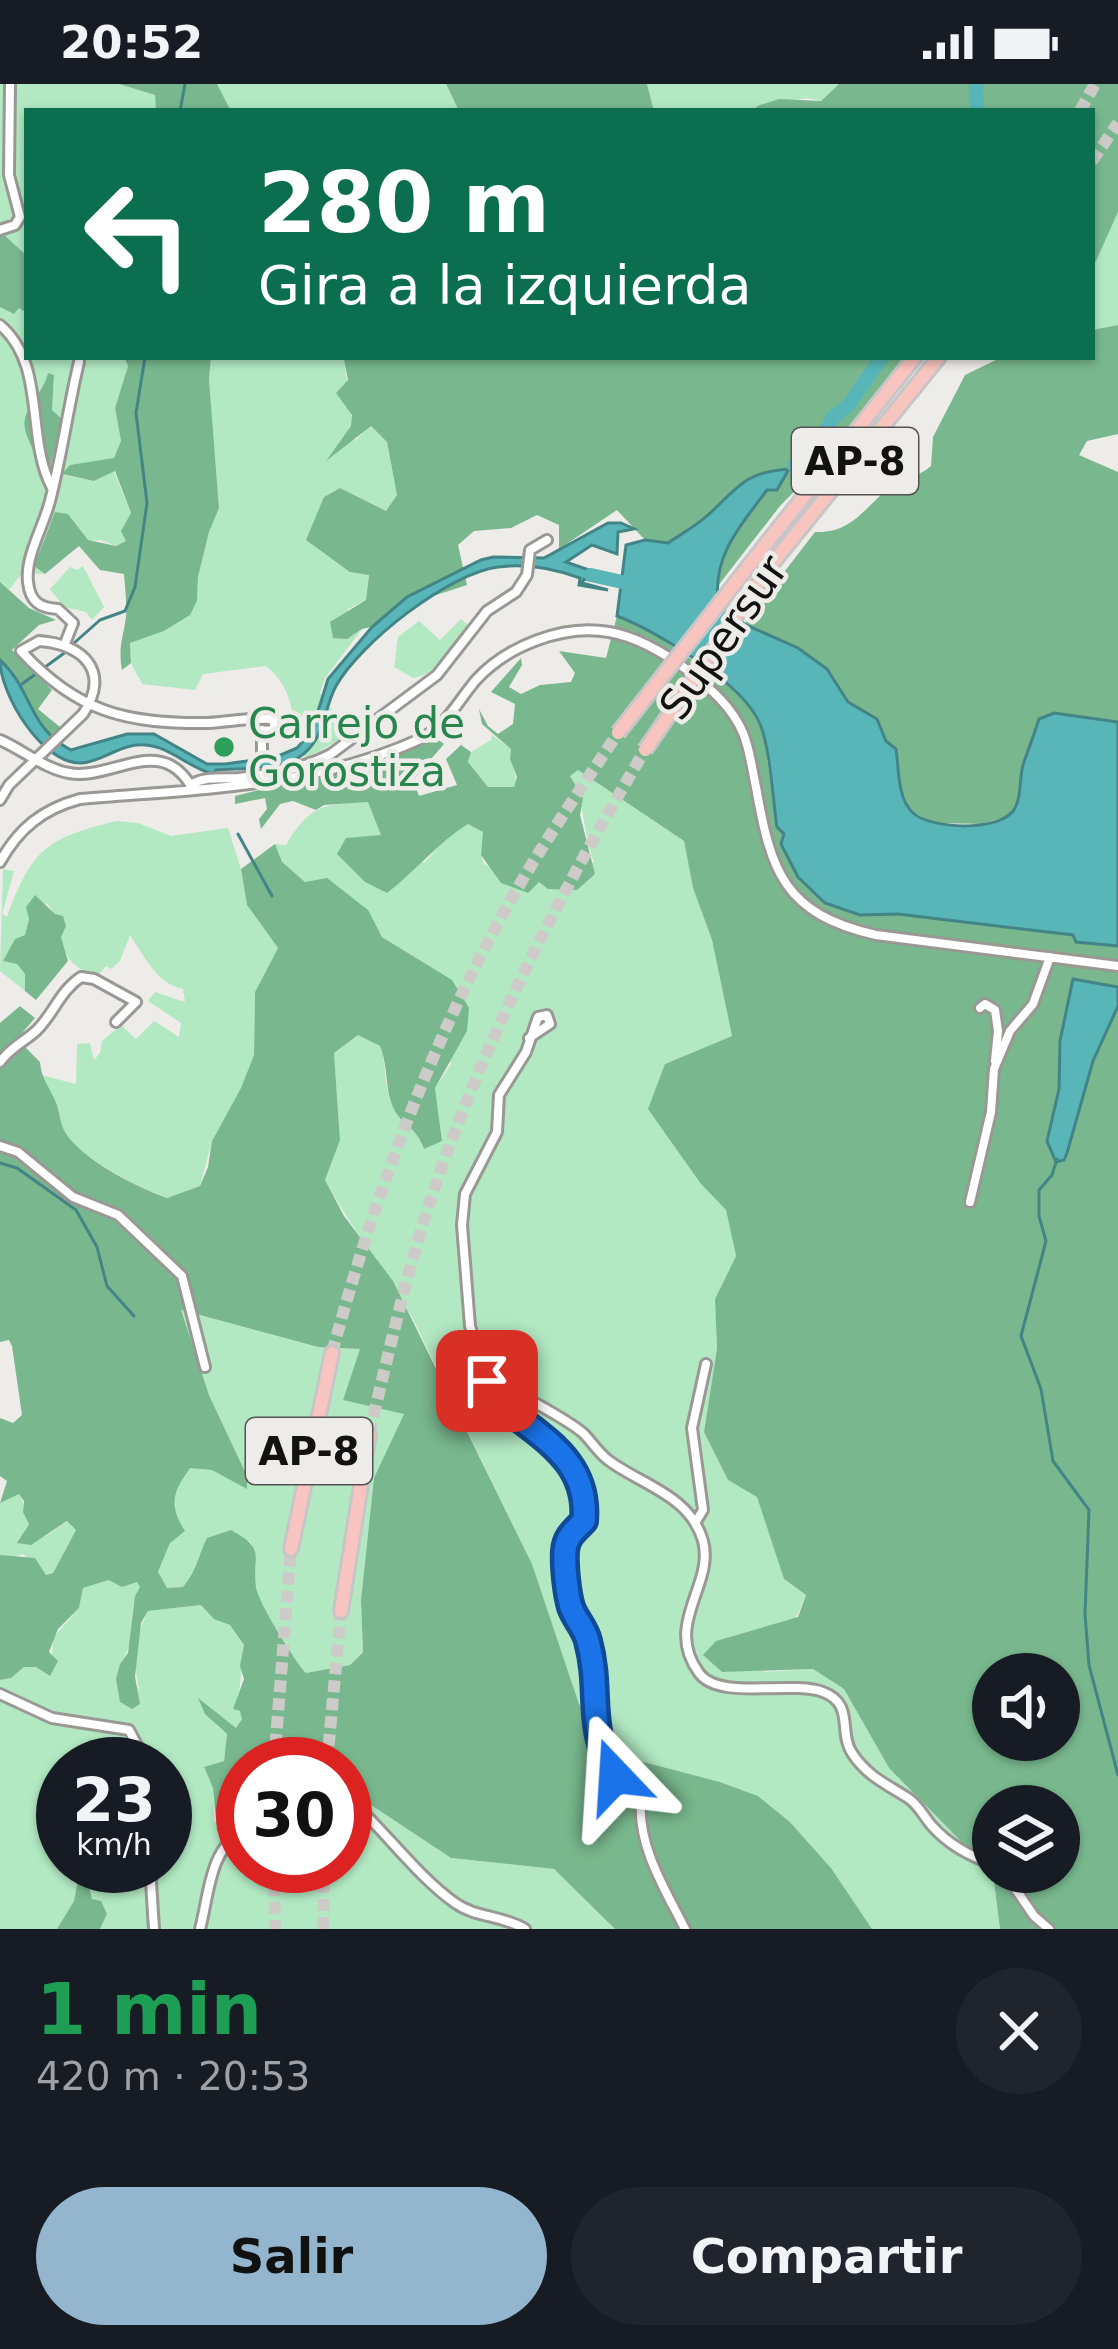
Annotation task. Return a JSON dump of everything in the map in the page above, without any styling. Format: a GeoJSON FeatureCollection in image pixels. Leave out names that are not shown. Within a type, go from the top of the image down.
{"type":"FeatureCollection","features":[{"type":"Feature","properties":{"kind":"highway","name":"Supersur"},"geometry":{"type":"LineString","coordinates":[[618,733],[914,360]]}},
{"type":"Feature","properties":{"kind":"highway","name":"Supersur"},"geometry":{"type":"LineString","coordinates":[[645,749],[771,566],[937,360]]}},
{"type":"Feature","properties":{"kind":"highway","name":"AP-8"},"geometry":{"type":"LineString","coordinates":[[291,1549],[332,1353]]}},
{"type":"Feature","properties":{"kind":"highway","name":"AP-8"},"geometry":{"type":"LineString","coordinates":[[341,1610],[369,1434]]}},
{"type":"Feature","properties":{"kind":"street"},"geometry":{"type":"LineString","coordinates":[[0,230],[20,218],[9,175],[10,84]]}},
{"type":"Feature","properties":{"kind":"street"},"geometry":{"type":"LineString","coordinates":[[0,325],[13,335],[24,354]]}},
{"type":"Feature","properties":{"kind":"street"},"geometry":{"type":"LineString","coordinates":[[0,341],[13,335]]}},
{"type":"Feature","properties":{"kind":"street"},"geometry":{"type":"LineString","coordinates":[[26,360],[43,470],[53,490]]}},
{"type":"Feature","properties":{"kind":"street"},"geometry":{"type":"LineString","coordinates":[[64,646],[73,623],[58,609],[35,603],[28,571],[53,490],[80,362]]}},
{"type":"Feature","properties":{"kind":"street"},"geometry":{"type":"LineString","coordinates":[[192,786],[198,779],[244,777],[332,754],[436,675],[487,611],[516,592],[527,568],[526,556],[547,540]]}},
{"type":"Feature","properties":{"kind":"street"},"geometry":{"type":"LineString","coordinates":[[0,862],[31,821],[70,802],[192,786],[248,786],[396,748],[436,730],[475,682],[506,657],[552,635],[579,630],[611,632],[680,664],[728,709],[747,742],[769,854],[786,886],[807,908],[845,928],[876,935],[1118,966]]}},
{"type":"Feature","properties":{"kind":"street"},"geometry":{"type":"LineString","coordinates":[[0,800],[89,705],[96,681],[91,666],[64,646],[39,641],[21,651],[68,695],[89,705],[134,717],[211,723],[273,719],[276,728],[271,733],[262,731],[262,754]]}},
{"type":"Feature","properties":{"kind":"street"},"geometry":{"type":"LineString","coordinates":[[0,740],[77,774],[99,772],[130,760],[155,761],[177,770],[192,786]]}},
{"type":"Feature","properties":{"kind":"street"},"geometry":{"type":"LineString","coordinates":[[994,1069],[1010,1031],[1033,1004],[1050,957]]}},
{"type":"Feature","properties":{"kind":"street"},"geometry":{"type":"LineString","coordinates":[[0,1062],[38,1029],[59,996],[80,977],[94,979],[136,1002],[116,1022]]}},
{"type":"Feature","properties":{"kind":"street"},"geometry":{"type":"LineString","coordinates":[[970,1202],[991,1112],[997,1018],[993,1006],[980,1008]]}},
{"type":"Feature","properties":{"kind":"street"},"geometry":{"type":"LineString","coordinates":[[529,1038],[526,1052],[500,1095],[497,1132],[465,1194],[462,1225],[470,1326],[487,1390],[570,1463],[584,1490],[584,1521],[571,1533],[565,1561],[571,1607],[588,1641],[597,1700],[594,1730],[615,1776],[641,1799],[649,1853],[685,1929]]}},
{"type":"Feature","properties":{"kind":"street"},"geometry":{"type":"LineString","coordinates":[[0,1146],[18,1152],[73,1197],[118,1215],[174,1265],[185,1288],[205,1366]]}},
{"type":"Feature","properties":{"kind":"street"},"geometry":{"type":"LineString","coordinates":[[694,1523],[703,1510],[692,1428],[706,1364]]}},
{"type":"Feature","properties":{"kind":"street"},"geometry":{"type":"LineString","coordinates":[[487,1381],[514,1390],[579,1430],[604,1456],[660,1490],[694,1523],[705,1545],[685,1629],[698,1672],[718,1687],[794,1686],[835,1699],[844,1712],[845,1743],[865,1771],[910,1799],[961,1852],[972,1856]]}},
{"type":"Feature","properties":{"kind":"street"},"geometry":{"type":"LineString","coordinates":[[0,1694],[52,1718],[129,1730],[133,1737]]}},
{"type":"Feature","properties":{"kind":"street"},"geometry":{"type":"LineString","coordinates":[[372,1821],[454,1902],[474,1913],[507,1918],[525,1929]]}},
{"type":"Feature","properties":{"kind":"street"},"geometry":{"type":"LineString","coordinates":[[200,1929],[216,1866]]}},
{"type":"Feature","properties":{"kind":"street"},"geometry":{"type":"LineString","coordinates":[[152,1893],[154,1929]]}},
{"type":"Feature","properties":{"kind":"street"},"geometry":{"type":"LineString","coordinates":[[1018,1893],[1049,1929]]}},
{"type":"Feature","properties":{"kind":"green space"},"geometry":{"type":"Polygon","coordinates":[[[0,84],[119,84],[155,95],[156,108],[24,108],[24,253],[0,231],[0,84]]]}},
{"type":"Feature","properties":{"kind":"green space"},"geometry":{"type":"Polygon","coordinates":[[[119,84],[217,84],[229,108],[156,108],[155,95],[119,84]]]}},
{"type":"Feature","properties":{"kind":"green space"},"geometry":{"type":"Polygon","coordinates":[[[217,84],[446,84],[458,108],[229,108],[217,84]]]}},
{"type":"Feature","properties":{"kind":"green space"},"geometry":{"type":"Polygon","coordinates":[[[446,84],[647,84],[653,108],[458,108],[446,84]]]}},
{"type":"Feature","properties":{"kind":"green space"},"geometry":{"type":"Polygon","coordinates":[[[647,84],[839,84],[821,101],[808,98],[756,108],[653,108],[647,84]]]}},
{"type":"Feature","properties":{"kind":"green space"},"geometry":{"type":"Polygon","coordinates":[[[839,84],[1118,84],[1118,212],[1095,263],[1095,108],[756,108],[779,99],[821,101],[839,84]]]}},
{"type":"Feature","properties":{"kind":"green space"},"geometry":{"type":"Polygon","coordinates":[[[1118,212],[1118,325],[1095,329],[1095,260],[1118,212]]]}},
{"type":"Feature","properties":{"kind":"green space"},"geometry":{"type":"Polygon","coordinates":[[[0,231],[24,253],[24,311],[19,308],[14,314],[0,307],[0,231]]]}},
{"type":"Feature","properties":{"kind":"green space"},"geometry":{"type":"Polygon","coordinates":[[[0,307],[19,307],[24,311],[24,360],[125,360],[128,366],[115,408],[121,441],[114,459],[70,465],[63,475],[94,481],[114,471],[131,514],[126,541],[116,546],[88,541],[68,514],[49,525],[35,566],[45,574],[22,573],[9,590],[0,582],[0,307]],[[48,374],[38,466],[49,470],[62,419],[52,410],[54,376],[48,374]]]}},
{"type":"Feature","properties":{"kind":"green space"},"geometry":{"type":"Polygon","coordinates":[[[1118,325],[1118,434],[1087,441],[1079,455],[1118,472],[1118,722],[1055,713],[1025,760],[1015,809],[982,824],[935,823],[912,812],[908,805],[896,774],[898,763],[877,719],[848,702],[809,656],[744,624],[815,532],[848,524],[888,489],[931,466],[933,437],[965,375],[996,360],[1095,360],[1095,329],[1118,325]]]}},
{"type":"Feature","properties":{"kind":"green space"},"geometry":{"type":"Polygon","coordinates":[[[125,360],[211,360],[219,508],[190,615],[130,643],[131,663],[122,670],[124,574],[100,570],[79,546],[45,574],[34,566],[55,512],[68,514],[88,540],[116,546],[126,541],[121,531],[131,513],[115,471],[94,481],[62,474],[70,465],[114,458],[121,441],[115,408],[128,366],[125,360]]]}},
{"type":"Feature","properties":{"kind":"green space"},"geometry":{"type":"Polygon","coordinates":[[[211,360],[344,360],[355,441],[370,425],[387,442],[397,495],[386,511],[340,488],[324,497],[369,574],[366,600],[348,609],[347,639],[362,629],[325,678],[320,693],[348,734],[306,759],[289,698],[266,666],[203,674],[195,690],[142,684],[131,663],[130,643],[164,631],[189,615],[197,601],[198,577],[219,508],[211,360]]]}},
{"type":"Feature","properties":{"kind":"green space"},"geometry":{"type":"Polygon","coordinates":[[[344,360],[901,360],[840,445],[780,506],[717,587],[728,541],[768,489],[778,489],[788,469],[742,483],[698,523],[667,543],[645,540],[617,510],[559,549],[559,525],[537,515],[511,528],[474,531],[458,545],[467,585],[433,596],[397,621],[362,629],[347,639],[333,638],[330,622],[366,600],[369,575],[350,572],[306,540],[324,497],[340,488],[386,511],[397,495],[387,442],[371,426],[326,461],[351,426],[352,415],[336,393],[348,380],[344,360]]]}},
{"type":"Feature","properties":{"kind":"green space"},"geometry":{"type":"Polygon","coordinates":[[[48,373],[54,375],[52,410],[62,419],[49,471],[37,467],[24,424],[48,373]]]}},
{"type":"Feature","properties":{"kind":"green space"},"geometry":{"type":"Polygon","coordinates":[[[83,566],[104,607],[92,620],[86,612],[64,607],[50,589],[70,567],[83,566]]]}},
{"type":"Feature","properties":{"kind":"green space"},"geometry":{"type":"Polygon","coordinates":[[[0,582],[29,608],[56,620],[39,625],[12,650],[52,690],[38,709],[60,727],[50,737],[0,660],[0,582]]]}},
{"type":"Feature","properties":{"kind":"green space"},"geometry":{"type":"Polygon","coordinates":[[[617,616],[727,683],[763,731],[777,827],[860,915],[898,914],[1073,935],[1076,942],[1118,946],[1118,1929],[1000,1929],[995,1893],[1080,1893],[1080,1785],[972,1785],[972,1853],[889,1768],[844,1689],[813,1669],[722,1672],[703,1655],[716,1641],[798,1617],[806,1595],[784,1579],[757,1497],[728,1480],[704,1432],[717,1348],[715,1299],[736,1256],[726,1210],[701,1184],[648,1109],[665,1064],[732,1036],[684,841],[578,770],[570,776],[583,798],[580,815],[595,874],[577,890],[548,889],[539,882],[528,893],[501,883],[481,855],[483,832],[468,824],[387,893],[365,882],[337,854],[346,838],[381,835],[368,802],[324,805],[316,810],[293,801],[280,804],[261,829],[265,798],[235,804],[235,796],[393,757],[436,738],[444,744],[413,780],[419,796],[457,785],[446,759],[461,745],[471,752],[468,762],[488,787],[514,787],[517,777],[511,749],[482,724],[479,709],[498,734],[513,724],[515,704],[491,692],[521,658],[522,665],[509,687],[521,694],[540,685],[571,682],[575,673],[559,651],[606,658],[617,616]]]}},
{"type":"Feature","properties":{"kind":"green space"},"geometry":{"type":"Polygon","coordinates":[[[461,619],[468,625],[430,671],[413,678],[394,667],[398,637],[419,621],[440,640],[461,619]]]}},
{"type":"Feature","properties":{"kind":"green space"},"geometry":{"type":"Polygon","coordinates":[[[492,735],[511,749],[514,788],[488,787],[468,762],[471,752],[492,735]]]}},
{"type":"Feature","properties":{"kind":"green space"},"geometry":{"type":"Polygon","coordinates":[[[578,770],[684,841],[732,1036],[665,1064],[701,1184],[726,1210],[736,1256],[715,1299],[717,1348],[704,1432],[728,1480],[757,1496],[784,1579],[806,1595],[796,1618],[716,1641],[765,1672],[813,1669],[844,1689],[889,1768],[972,1853],[972,1893],[995,1893],[1000,1929],[872,1929],[831,1868],[790,1822],[758,1796],[632,1759],[606,1743],[579,1704],[532,1564],[413,1319],[325,1180],[340,1139],[334,1053],[358,1035],[380,1046],[388,1090],[423,1148],[442,1141],[435,1088],[451,1064],[426,964],[382,937],[367,910],[305,882],[281,862],[275,844],[286,845],[303,821],[319,809],[368,802],[382,835],[424,863],[446,838],[468,824],[484,832],[484,864],[539,882],[594,862],[570,776],[578,770]]]}},
{"type":"Feature","properties":{"kind":"green space"},"geometry":{"type":"Polygon","coordinates":[[[117,821],[138,823],[171,836],[228,828],[247,905],[278,948],[255,992],[254,1055],[212,1141],[200,1186],[167,1198],[110,1170],[71,1140],[41,1075],[76,1084],[77,1044],[90,1043],[94,1060],[102,1041],[121,1025],[136,1039],[154,1021],[179,1037],[181,1023],[148,1001],[155,992],[185,1002],[183,989],[158,975],[130,935],[120,961],[111,969],[106,966],[97,977],[82,970],[67,954],[47,903],[29,919],[25,935],[15,939],[5,961],[16,963],[28,989],[0,971],[3,869],[14,871],[2,914],[7,917],[25,876],[45,850],[73,834],[117,821]]]}},
{"type":"Feature","properties":{"kind":"green space"},"geometry":{"type":"Polygon","coordinates":[[[275,844],[282,862],[305,882],[327,878],[368,910],[382,937],[452,980],[469,1008],[467,1031],[435,1088],[442,1141],[424,1149],[392,1103],[380,1046],[358,1035],[334,1053],[340,1140],[325,1180],[344,1216],[393,1281],[532,1564],[579,1704],[606,1743],[632,1759],[758,1796],[790,1822],[831,1868],[872,1929],[615,1929],[554,1869],[451,1858],[372,1806],[372,1737],[227,1737],[205,1714],[198,1698],[236,1728],[242,1719],[240,1711],[233,1709],[244,1679],[240,1666],[244,1645],[230,1625],[214,1619],[201,1605],[148,1611],[141,1623],[135,1677],[140,1704],[132,1709],[120,1702],[116,1679],[128,1653],[140,1587],[137,1582],[122,1587],[109,1580],[83,1588],[79,1608],[58,1629],[49,1652],[58,1661],[50,1676],[36,1667],[24,1667],[0,1680],[0,1555],[35,1558],[46,1575],[53,1573],[76,1530],[67,1521],[31,1545],[17,1543],[29,1524],[24,1501],[19,1494],[0,1503],[7,1481],[0,1476],[0,1418],[13,1423],[22,1415],[12,1346],[9,1340],[0,1342],[0,1023],[20,1006],[35,1018],[23,1032],[26,1048],[40,1062],[65,1132],[84,1153],[126,1180],[167,1198],[200,1186],[212,1141],[254,1055],[255,992],[278,948],[247,905],[241,869],[275,844]],[[181,1310],[209,1395],[247,1476],[247,1489],[212,1470],[190,1468],[175,1498],[185,1531],[170,1543],[158,1572],[167,1588],[183,1587],[207,1538],[231,1530],[242,1537],[254,1548],[256,1587],[263,1605],[306,1673],[350,1665],[363,1652],[361,1600],[374,1478],[404,1414],[343,1400],[360,1349],[318,1347],[181,1310]]]}},
{"type":"Feature","properties":{"kind":"green space"},"geometry":{"type":"Polygon","coordinates":[[[35,895],[63,916],[66,926],[61,937],[68,961],[36,1000],[25,991],[25,974],[17,964],[3,961],[15,939],[25,935],[26,907],[35,895]]]}},
{"type":"Feature","properties":{"kind":"green space"},"geometry":{"type":"Polygon","coordinates":[[[180,1310],[317,1347],[361,1349],[404,1414],[374,1479],[361,1600],[363,1651],[350,1665],[306,1673],[259,1596],[250,1541],[199,1555],[198,1570],[183,1587],[167,1588],[158,1573],[170,1543],[173,1491],[190,1467],[212,1470],[247,1487],[247,1476],[209,1395],[180,1310]]]}},
{"type":"Feature","properties":{"kind":"green space"},"geometry":{"type":"Polygon","coordinates":[[[20,1493],[29,1524],[24,1530],[46,1536],[68,1521],[76,1530],[53,1573],[46,1575],[23,1554],[0,1555],[0,1503],[20,1493]]]}},
{"type":"Feature","properties":{"kind":"green space"},"geometry":{"type":"Polygon","coordinates":[[[109,1580],[138,1582],[129,1646],[120,1664],[140,1691],[136,1651],[148,1611],[201,1605],[230,1625],[244,1645],[234,1709],[241,1711],[242,1719],[235,1729],[213,1714],[227,1737],[216,1737],[216,1764],[204,1768],[213,1788],[216,1893],[372,1893],[372,1806],[451,1858],[554,1869],[615,1929],[100,1929],[107,1914],[91,1893],[192,1893],[192,1737],[36,1737],[36,1893],[75,1893],[74,1901],[57,1929],[0,1929],[0,1680],[24,1667],[51,1675],[53,1638],[79,1608],[83,1588],[109,1580]]]}},
{"type":"Feature","properties":{"kind":"green space"},"geometry":{"type":"Polygon","coordinates":[[[216,1763],[216,1820],[213,1788],[204,1767],[216,1763]]]}},
{"type":"Feature","properties":{"kind":"green space"},"geometry":{"type":"Polygon","coordinates":[[[75,1893],[91,1893],[92,1899],[101,1901],[107,1914],[100,1929],[57,1929],[75,1893]]]}},
{"type":"Feature","properties":{"kind":"water"},"geometry":{"type":"Polygon","coordinates":[[[789,469],[777,490],[767,490],[731,541],[720,568],[718,600],[727,603],[744,624],[798,648],[827,669],[848,702],[877,719],[886,741],[896,749],[901,791],[908,807],[934,822],[979,825],[1013,811],[1039,719],[1054,713],[1118,722],[1118,946],[1076,942],[1073,935],[898,914],[860,915],[825,903],[798,877],[781,844],[784,834],[777,827],[766,746],[751,708],[698,661],[617,616],[626,545],[645,540],[668,543],[743,483],[789,469]]]}},
{"type":"Feature","properties":{"kind":"water"},"geometry":{"type":"Polygon","coordinates":[[[608,523],[634,529],[618,532],[617,554],[592,545],[566,562],[609,577],[608,583],[584,579],[582,583],[608,590],[579,585],[580,578],[570,574],[530,566],[498,567],[455,582],[365,650],[336,686],[314,743],[298,758],[280,765],[213,774],[145,745],[90,762],[67,761],[52,753],[26,725],[2,674],[0,660],[46,730],[71,750],[127,734],[154,734],[207,764],[276,757],[297,748],[312,731],[328,679],[372,627],[407,597],[481,560],[544,558],[608,523]]]}},
{"type":"Feature","properties":{"kind":"water"},"geometry":{"type":"Polygon","coordinates":[[[1073,979],[1118,987],[1118,1006],[1093,1061],[1067,1153],[1056,1162],[1047,1141],[1059,1089],[1060,1041],[1073,979]]]}},
{"type":"Feature","properties":{"kind":"waterway"},"geometry":{"type":"LineString","coordinates":[[181,108],[185,84]]}},
{"type":"Feature","properties":{"kind":"waterway"},"geometry":{"type":"LineString","coordinates":[[976,84],[977,108]]}},
{"type":"Feature","properties":{"kind":"waterway"},"geometry":{"type":"LineString","coordinates":[[73,644],[100,620],[125,611],[135,587],[147,503],[136,413],[145,360]]}},
{"type":"Feature","properties":{"kind":"waterway"},"geometry":{"type":"LineString","coordinates":[[794,466],[814,455],[833,417],[848,406],[880,360]]}},
{"type":"Feature","properties":{"kind":"waterway"},"geometry":{"type":"LineString","coordinates":[[591,575],[640,586]]}},
{"type":"Feature","properties":{"kind":"waterway"},"geometry":{"type":"LineString","coordinates":[[22,684],[67,651]]}},
{"type":"Feature","properties":{"kind":"waterway"},"geometry":{"type":"LineString","coordinates":[[238,834],[272,896]]}},
{"type":"Feature","properties":{"kind":"waterway"},"geometry":{"type":"LineString","coordinates":[[1057,1159],[1052,1175],[1039,1190],[1046,1241],[1021,1336],[1041,1389],[1053,1461],[1089,1510],[1085,1614],[1089,1665],[1118,1775]]}},
{"type":"Feature","properties":{"kind":"waterway"},"geometry":{"type":"LineString","coordinates":[[0,1163],[17,1168],[76,1210],[97,1247],[107,1286],[134,1316]]}},
{"type":"Feature","properties":{"kind":"tunnel"},"geometry":{"type":"LineString","coordinates":[[1082,108],[1095,84]]}},
{"type":"Feature","properties":{"kind":"tunnel"},"geometry":{"type":"LineString","coordinates":[[1095,157],[1118,123]]}},
{"type":"Feature","properties":{"kind":"tunnel"},"geometry":{"type":"LineString","coordinates":[[332,1353],[384,1183],[451,1017],[518,887],[618,733]]}},
{"type":"Feature","properties":{"kind":"tunnel"},"geometry":{"type":"LineString","coordinates":[[369,1434],[418,1241],[481,1067],[531,959],[645,750]]}},
{"type":"Feature","properties":{"kind":"tunnel"},"geometry":{"type":"LineString","coordinates":[[276,1737],[291,1549]]}},
{"type":"Feature","properties":{"kind":"tunnel"},"geometry":{"type":"LineString","coordinates":[[329,1737],[341,1611]]}},
{"type":"Feature","properties":{"kind":"tunnel"},"geometry":{"type":"LineString","coordinates":[[274,1893],[275,1929]]}},
{"type":"Feature","properties":{"kind":"tunnel"},"geometry":{"type":"LineString","coordinates":[[323,1929],[324,1893]]}},
{"type":"Feature","properties":{"kind":"place","name":"Carrejo de Gorostiza"},"geometry":{"type":"Point","coordinates":[224,747]}},
{"type":"Feature","properties":{"kind":"route"},"geometry":{"type":"LineString","coordinates":[[487,1381],[487,1390],[498,1402],[536,1429],[570,1463],[584,1490],[584,1521],[571,1533],[565,1561],[571,1607],[588,1641],[597,1700],[594,1730],[615,1776]]}}]}
